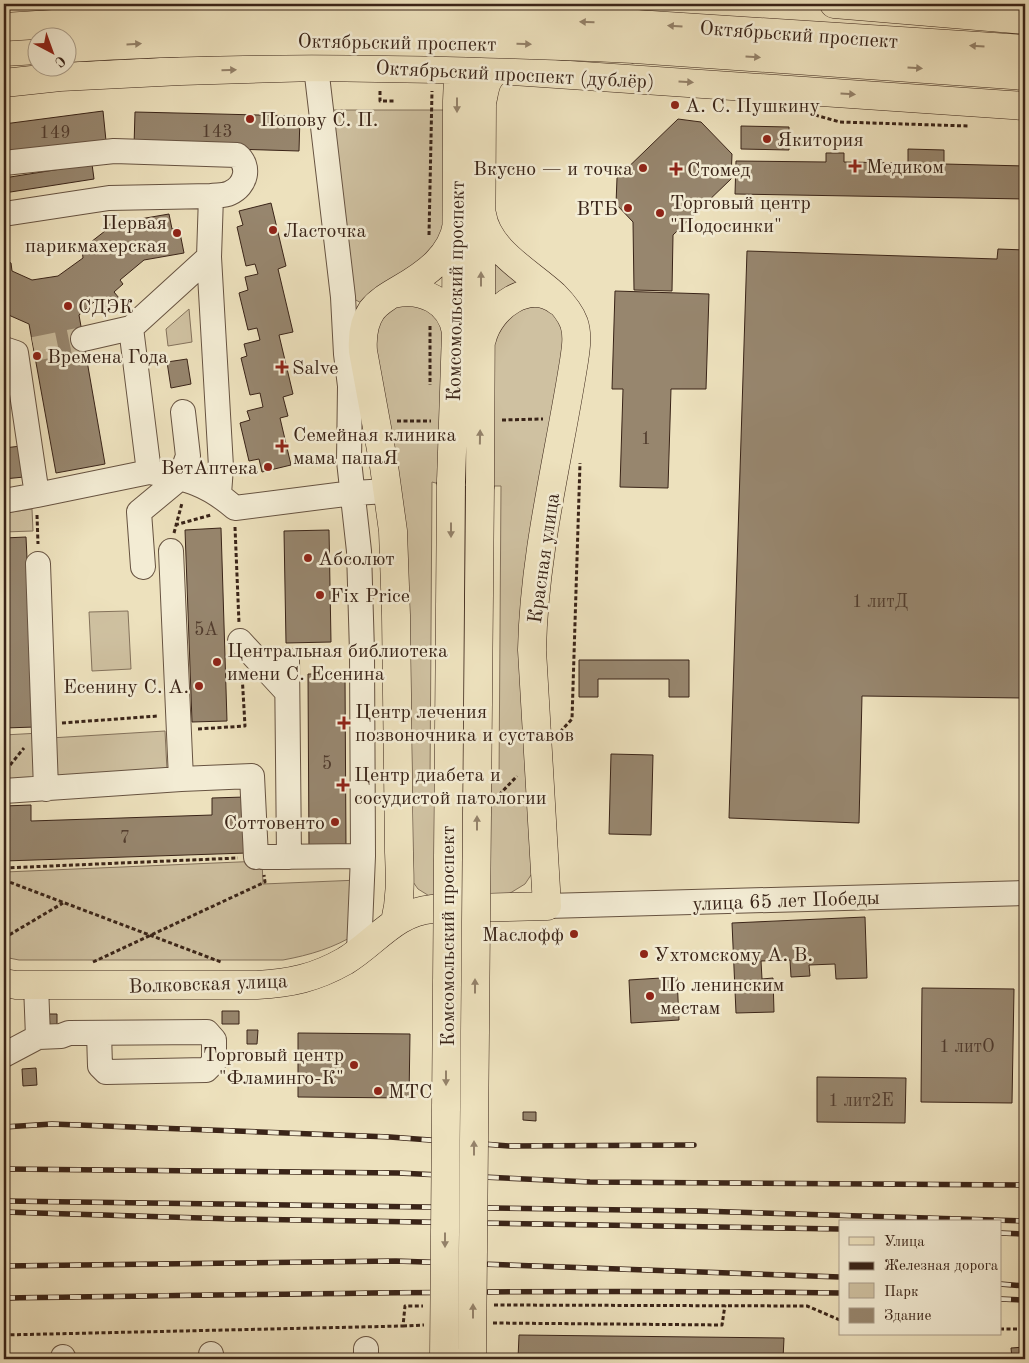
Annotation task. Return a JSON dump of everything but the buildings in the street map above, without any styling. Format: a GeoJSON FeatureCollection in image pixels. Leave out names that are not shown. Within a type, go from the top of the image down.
{"type":"FeatureCollection","features":[{"type":"Feature","properties":{"kind":"main road","name":"Комсомольский проспект"},"geometry":{"type":"LineString","coordinates":[[444,1359],[451,482],[456,332],[457,69],[464,4]]}},
{"type":"Feature","properties":{"kind":"main road"},"geometry":{"type":"LineString","coordinates":[[834,4],[1025,20]]}},
{"type":"Feature","properties":{"kind":"main road","name":"Октябрьский проспект"},"geometry":{"type":"LineString","coordinates":[[4,27],[134,19],[281,14],[508,18],[635,36],[1025,76]]}},
{"type":"Feature","properties":{"kind":"main road","name":"Октябрьский проспект"},"geometry":{"type":"LineString","coordinates":[[78,47],[135,44],[285,41],[507,43],[635,36],[1025,49]]}},
{"type":"Feature","properties":{"kind":"main road"},"geometry":{"type":"LineString","coordinates":[[4,52],[28,51]]}},
{"type":"Feature","properties":{"kind":"main road","name":"Октябрьский проспект (дублёр)"},"geometry":{"type":"LineString","coordinates":[[78,76],[316,67],[498,70],[1025,106]]}},
{"type":"Feature","properties":{"kind":"main road","name":"Комсомольский проспект"},"geometry":{"type":"LineString","coordinates":[[472,1359],[482,103],[487,80],[491,73],[498,70]]}},
{"type":"Feature","properties":{"kind":"main road","name":"Октябрьский проспект (дублёр)"},"geometry":{"type":"LineString","coordinates":[[4,83],[51,78]]}},
{"type":"Feature","properties":{"kind":"main road","name":"Красная улица"},"geometry":{"type":"LineString","coordinates":[[482,214],[487,233],[500,250],[543,285],[562,304],[572,317],[576,333],[574,361],[565,419],[540,553],[533,617],[532,650],[547,906]]}},
{"type":"Feature","properties":{"kind":"main road"},"geometry":{"type":"LineString","coordinates":[[395,922],[400,902],[400,880],[395,566],[388,491],[362,339],[364,328],[372,310],[378,303],[416,280],[436,264],[452,241],[457,224]]}},
{"type":"Feature","properties":{"kind":"main road"},"geometry":{"type":"LineString","coordinates":[[393,294],[410,291],[430,297],[448,311],[456,332]]}},
{"type":"Feature","properties":{"kind":"main road"},"geometry":{"type":"LineString","coordinates":[[481,345],[484,330],[493,315],[507,302],[516,297],[525,294],[540,294],[552,296],[562,304]]}},
{"type":"Feature","properties":{"kind":"main road","name":"Волковская улица"},"geometry":{"type":"LineString","coordinates":[[4,983],[16,986],[257,985],[287,983],[315,975],[344,961],[395,922],[410,913],[422,910],[547,906]]}},
{"type":"Feature","properties":{"kind":"street"},"geometry":{"type":"LineString","coordinates":[[78,69],[86,66],[94,58],[104,39],[102,17],[93,4]]}},
{"type":"Feature","properties":{"kind":"street"},"geometry":{"type":"LineString","coordinates":[[316,67],[343,297],[350,386],[348,444],[359,551],[362,652],[363,856],[358,951]]}},
{"type":"Feature","properties":{"kind":"street"},"geometry":{"type":"LineString","coordinates":[[4,163],[114,151],[238,155],[245,166],[245,177],[233,192],[224,195],[109,198],[4,214]]}},
{"type":"Feature","properties":{"kind":"street"},"geometry":{"type":"LineString","coordinates":[[211,196],[209,257],[221,467],[227,501]]}},
{"type":"Feature","properties":{"kind":"street"},"geometry":{"type":"LineString","coordinates":[[83,339],[131,328],[209,257]]}},
{"type":"Feature","properties":{"kind":"street"},"geometry":{"type":"LineString","coordinates":[[131,328],[149,472]]}},
{"type":"Feature","properties":{"kind":"street"},"geometry":{"type":"LineString","coordinates":[[18,350],[37,495]]}},
{"type":"Feature","properties":{"kind":"street"},"geometry":{"type":"LineString","coordinates":[[143,567],[139,512],[185,479],[188,456],[183,412]]}},
{"type":"Feature","properties":{"kind":"street"},"geometry":{"type":"LineString","coordinates":[[4,501],[149,472],[185,479],[227,501],[388,491]]}},
{"type":"Feature","properties":{"kind":"street"},"geometry":{"type":"LineString","coordinates":[[171,551],[182,779]]}},
{"type":"Feature","properties":{"kind":"street"},"geometry":{"type":"LineString","coordinates":[[38,564],[46,789]]}},
{"type":"Feature","properties":{"kind":"street"},"geometry":{"type":"LineString","coordinates":[[240,642],[287,692]]}},
{"type":"Feature","properties":{"kind":"street"},"geometry":{"type":"LineString","coordinates":[[287,660],[289,857]]}},
{"type":"Feature","properties":{"kind":"street"},"geometry":{"type":"LineString","coordinates":[[4,792],[182,779],[252,776],[260,857],[363,856]]}},
{"type":"Feature","properties":{"kind":"street","name":"улица 65 лет Победы"},"geometry":{"type":"LineString","coordinates":[[547,906],[1025,893]]}},
{"type":"Feature","properties":{"kind":"street"},"geometry":{"type":"LineString","coordinates":[[36,985],[38,1037]]}},
{"type":"Feature","properties":{"kind":"street"},"geometry":{"type":"LineString","coordinates":[[4,1055],[38,1037],[61,1036],[69,1033],[99,1033]]}},
{"type":"Feature","properties":{"kind":"path"},"geometry":{"type":"LineString","coordinates":[[380,91],[380,101],[394,101]]}},
{"type":"Feature","properties":{"kind":"path"},"geometry":{"type":"LineString","coordinates":[[496,420],[565,419]]}},
{"type":"Feature","properties":{"kind":"path"},"geometry":{"type":"LineString","coordinates":[[376,421],[438,421]]}},
{"type":"Feature","properties":{"kind":"path"},"geometry":{"type":"LineString","coordinates":[[572,719],[580,457]]}},
{"type":"Feature","properties":{"kind":"path"},"geometry":{"type":"LineString","coordinates":[[171,551],[185,479]]}},
{"type":"Feature","properties":{"kind":"path"},"geometry":{"type":"LineString","coordinates":[[37,495],[38,564]]}},
{"type":"Feature","properties":{"kind":"path"},"geometry":{"type":"LineString","coordinates":[[4,773],[44,725],[179,722],[245,726],[240,642],[227,501],[175,525]]}},
{"type":"Feature","properties":{"kind":"path"},"geometry":{"type":"LineString","coordinates":[[4,868],[260,857]]}},
{"type":"Feature","properties":{"kind":"path"},"geometry":{"type":"LineString","coordinates":[[4,880],[222,962]]}},
{"type":"Feature","properties":{"kind":"path"},"geometry":{"type":"LineString","coordinates":[[89,964],[264,882]]}},
{"type":"Feature","properties":{"kind":"path"},"geometry":{"type":"LineString","coordinates":[[4,938],[64,902]]}},
{"type":"Feature","properties":{"kind":"path"},"geometry":{"type":"LineString","coordinates":[[492,1323],[722,1325],[725,1305]]}},
{"type":"Feature","properties":{"kind":"path"},"geometry":{"type":"LineString","coordinates":[[403,1326],[433,1325]]}},
{"type":"Feature","properties":{"kind":"path"},"geometry":{"type":"LineString","coordinates":[[1002,1329],[1025,1329]]}},
{"type":"Feature","properties":{"kind":"green space"},"geometry":{"type":"Polygon","coordinates":[[[330,110],[448,110],[448,217],[441,245],[365,305],[354,299],[330,110]]]}},
{"type":"Feature","properties":{"kind":"green space"},"geometry":{"type":"Polygon","coordinates":[[[491,256],[530,283],[493,306],[491,256]]]}},
{"type":"Feature","properties":{"kind":"green space"},"geometry":{"type":"Polygon","coordinates":[[[402,301],[416,301],[444,324],[443,485],[432,482],[430,783],[499,783],[501,486],[491,486],[490,344],[505,313],[546,304],[566,327],[531,552],[533,872],[525,884],[507,895],[431,897],[418,889],[411,879],[372,350],[375,323],[402,301]]]}},
{"type":"Feature","properties":{"kind":"green space"},"geometry":{"type":"Polygon","coordinates":[[[189,309],[192,342],[168,346],[166,329],[189,309]]]}},
{"type":"Feature","properties":{"kind":"green space"},"geometry":{"type":"Polygon","coordinates":[[[32,509],[33,531],[4,532],[4,513],[32,509]]]}},
{"type":"Feature","properties":{"kind":"green space"},"geometry":{"type":"Polygon","coordinates":[[[128,611],[131,669],[92,671],[89,612],[128,611]]]}},
{"type":"Feature","properties":{"kind":"green space"},"geometry":{"type":"Polygon","coordinates":[[[165,731],[167,770],[52,777],[50,738],[165,731]]]}},
{"type":"Feature","properties":{"kind":"green space"},"geometry":{"type":"Polygon","coordinates":[[[40,733],[41,785],[4,787],[4,735],[40,733]]]}},
{"type":"Feature","properties":{"kind":"green space"},"geometry":{"type":"Polygon","coordinates":[[[262,861],[263,884],[359,880],[358,933],[322,950],[283,960],[19,960],[4,957],[5,872],[262,861]]]}},
{"type":"Feature","properties":{"kind":"tunnel"},"geometry":{"type":"LineString","coordinates":[[34,349],[83,339]]}},
{"type":"Feature","properties":{"kind":"railway"},"geometry":{"type":"LineString","coordinates":[[4,1127],[52,1124],[390,1137],[509,1146],[694,1145]]}},
{"type":"Feature","properties":{"kind":"railway"},"geometry":{"type":"LineString","coordinates":[[4,1169],[398,1173],[590,1182],[1025,1185]]}},
{"type":"Feature","properties":{"kind":"railway"},"geometry":{"type":"LineString","coordinates":[[4,1201],[700,1211],[992,1220]]}},
{"type":"Feature","properties":{"kind":"railway"},"geometry":{"type":"LineString","coordinates":[[4,1212],[234,1219],[839,1229]]}},
{"type":"Feature","properties":{"kind":"railway"},"geometry":{"type":"LineString","coordinates":[[1002,1220],[1025,1221]]}},
{"type":"Feature","properties":{"kind":"railway"},"geometry":{"type":"LineString","coordinates":[[1002,1233],[1025,1234]]}},
{"type":"Feature","properties":{"kind":"railway"},"geometry":{"type":"LineString","coordinates":[[4,1266],[396,1261],[839,1277]]}},
{"type":"Feature","properties":{"kind":"railway"},"geometry":{"type":"LineString","coordinates":[[1002,1284],[1025,1286]]}},
{"type":"Feature","properties":{"kind":"railway"},"geometry":{"type":"LineString","coordinates":[[4,1298],[526,1292],[839,1293]]}},
{"type":"Feature","properties":{"kind":"railway"},"geometry":{"type":"LineString","coordinates":[[1002,1299],[1025,1300]]}},
{"type":"Feature","properties":{"kind":"place","name":"А. С. Пушкину"},"geometry":{"type":"Point","coordinates":[675,105]}},
{"type":"Feature","properties":{"kind":"place","name":"Попову С. П."},"geometry":{"type":"Point","coordinates":[250,119]}},
{"type":"Feature","properties":{"kind":"place","name":"Якитория"},"geometry":{"type":"Point","coordinates":[767,139]}},
{"type":"Feature","properties":{"kind":"place","name":"Медиком"},"geometry":{"type":"Point","coordinates":[855,166]}},
{"type":"Feature","properties":{"kind":"place","name":"Вкусно — и точка"},"geometry":{"type":"Point","coordinates":[643,168]}},
{"type":"Feature","properties":{"kind":"place","name":"Стомед"},"geometry":{"type":"Point","coordinates":[676,169]}},
{"type":"Feature","properties":{"kind":"place","name":"ВТБ"},"geometry":{"type":"Point","coordinates":[628,208]}},
{"type":"Feature","properties":{"kind":"place","name":"Торговый центр \"Подосинки\""},"geometry":{"type":"Point","coordinates":[660,213]}},
{"type":"Feature","properties":{"kind":"place","name":"Ласточка"},"geometry":{"type":"Point","coordinates":[273,230]}},
{"type":"Feature","properties":{"kind":"place","name":"Первая парикмахерская"},"geometry":{"type":"Point","coordinates":[177,233]}},
{"type":"Feature","properties":{"kind":"place","name":"СДЭК"},"geometry":{"type":"Point","coordinates":[68,306]}},
{"type":"Feature","properties":{"kind":"place","name":"Времена Года"},"geometry":{"type":"Point","coordinates":[37,356]}},
{"type":"Feature","properties":{"kind":"place","name":"Salve"},"geometry":{"type":"Point","coordinates":[282,367]}},
{"type":"Feature","properties":{"kind":"place","name":"Семейная клиника мама папаЯ"},"geometry":{"type":"Point","coordinates":[282,446]}},
{"type":"Feature","properties":{"kind":"place","name":"ВетАптека"},"geometry":{"type":"Point","coordinates":[268,467]}},
{"type":"Feature","properties":{"kind":"place","name":"Абсолют"},"geometry":{"type":"Point","coordinates":[308,558]}},
{"type":"Feature","properties":{"kind":"place","name":"Fix Price"},"geometry":{"type":"Point","coordinates":[320,595]}},
{"type":"Feature","properties":{"kind":"place","name":"Центральная библиотека имени С. Есенина"},"geometry":{"type":"Point","coordinates":[217,662]}},
{"type":"Feature","properties":{"kind":"place","name":"Есенину С. А."},"geometry":{"type":"Point","coordinates":[199,686]}},
{"type":"Feature","properties":{"kind":"place","name":"Центр лечения позвоночника и суставов"},"geometry":{"type":"Point","coordinates":[344,723]}},
{"type":"Feature","properties":{"kind":"place","name":"Центр диабета и сосудистой патологии"},"geometry":{"type":"Point","coordinates":[343,785]}},
{"type":"Feature","properties":{"kind":"place","name":"Соттовенто"},"geometry":{"type":"Point","coordinates":[335,822]}},
{"type":"Feature","properties":{"kind":"place","name":"Маслофф"},"geometry":{"type":"Point","coordinates":[574,934]}},
{"type":"Feature","properties":{"kind":"place","name":"Ухтомскому А. В."},"geometry":{"type":"Point","coordinates":[644,954]}},
{"type":"Feature","properties":{"kind":"place","name":"По ленинским местам"},"geometry":{"type":"Point","coordinates":[650,996]}},
{"type":"Feature","properties":{"kind":"place","name":"Торговый центр \"Фламинго-К\""},"geometry":{"type":"Point","coordinates":[354,1065]}},
{"type":"Feature","properties":{"kind":"place","name":"МТС"},"geometry":{"type":"Point","coordinates":[378,1091]}}]}
